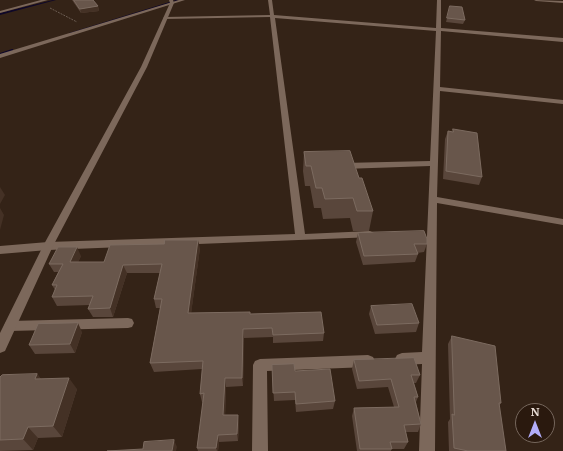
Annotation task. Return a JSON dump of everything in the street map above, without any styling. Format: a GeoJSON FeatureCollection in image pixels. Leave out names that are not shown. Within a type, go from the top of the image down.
{"type":"FeatureCollection","features":[{"type":"Feature","properties":{"kind":"street"},"geometry":{"type":"LineString","coordinates":[[0,12],[46,0]]}},
{"type":"Feature","properties":{"kind":"street"},"geometry":{"type":"LineString","coordinates":[[0,56],[171,2],[184,0]]}},
{"type":"Feature","properties":{"kind":"street"},"geometry":{"type":"LineString","coordinates":[[270,0],[295,168],[300,237]]}},
{"type":"Feature","properties":{"kind":"street"},"geometry":{"type":"LineString","coordinates":[[427,451],[429,358],[427,234],[433,199],[439,0]]}},
{"type":"Feature","properties":{"kind":"street"},"geometry":{"type":"LineString","coordinates":[[536,0],[561,2],[563,8]]}},
{"type":"Feature","properties":{"kind":"street"},"geometry":{"type":"LineString","coordinates":[[0,347],[48,246],[118,119],[144,67],[171,2]]}},
{"type":"Feature","properties":{"kind":"street"},"geometry":{"type":"LineString","coordinates":[[165,18],[272,16],[563,40]]}},
{"type":"Feature","properties":{"kind":"street"},"geometry":{"type":"LineString","coordinates":[[437,89],[563,102]]}},
{"type":"Feature","properties":{"kind":"street"},"geometry":{"type":"LineString","coordinates":[[331,167],[434,163]]}},
{"type":"Feature","properties":{"kind":"street"},"geometry":{"type":"LineString","coordinates":[[433,199],[563,222]]}},
{"type":"Feature","properties":{"kind":"street"},"geometry":{"type":"LineString","coordinates":[[0,250],[48,246],[377,235]]}},
{"type":"Feature","properties":{"kind":"street"},"geometry":{"type":"LineString","coordinates":[[10,326],[128,323]]}},
{"type":"Feature","properties":{"kind":"street"},"geometry":{"type":"LineString","coordinates":[[260,451],[260,365],[429,358]]}},
{"type":"Feature","properties":{"kind":"path"},"geometry":{"type":"LineString","coordinates":[[38,2],[90,28]]}},
{"type":"Feature","properties":{"kind":"building"},"geometry":{"type":"Polygon","coordinates":[[[74,0],[93,0],[98,6],[80,9],[74,0]]]}},
{"type":"Feature","properties":{"kind":"building"},"geometry":{"type":"Polygon","coordinates":[[[450,6],[462,7],[465,20],[447,18],[450,6]]]}},
{"type":"Feature","properties":{"kind":"building"},"geometry":{"type":"Polygon","coordinates":[[[453,129],[477,133],[482,177],[446,171],[448,131],[453,132],[453,129]]]}},
{"type":"Feature","properties":{"kind":"building"},"geometry":{"type":"Polygon","coordinates":[[[350,151],[359,178],[362,178],[373,211],[357,211],[353,198],[325,199],[322,188],[316,188],[311,166],[306,166],[304,152],[350,151]]]}},
{"type":"Feature","properties":{"kind":"building"},"geometry":{"type":"Polygon","coordinates":[[[424,231],[427,244],[414,244],[418,254],[364,256],[358,233],[424,231]]]}},
{"type":"Feature","properties":{"kind":"building"},"geometry":{"type":"Polygon","coordinates":[[[165,240],[198,240],[188,313],[250,312],[250,314],[321,312],[324,333],[273,335],[272,328],[243,329],[242,378],[225,378],[223,415],[238,415],[237,434],[218,435],[216,448],[197,448],[204,393],[200,394],[203,361],[150,363],[162,299],[154,299],[162,264],[123,265],[110,308],[88,309],[93,296],[52,297],[57,285],[52,285],[63,264],[49,264],[58,247],[77,247],[70,262],[104,262],[110,245],[164,244],[165,240]]]}},
{"type":"Feature","properties":{"kind":"building"},"geometry":{"type":"Polygon","coordinates":[[[412,304],[419,323],[377,325],[371,306],[412,304]]]}},
{"type":"Feature","properties":{"kind":"building"},"geometry":{"type":"Polygon","coordinates":[[[78,323],[70,344],[29,345],[38,324],[78,323]]]}},
{"type":"Feature","properties":{"kind":"building"},"geometry":{"type":"Polygon","coordinates":[[[452,336],[495,346],[501,403],[499,403],[506,451],[468,451],[454,448],[452,414],[454,415],[452,336]]]}},
{"type":"Feature","properties":{"kind":"building"},"geometry":{"type":"Polygon","coordinates":[[[414,358],[420,375],[411,375],[418,397],[414,397],[421,424],[404,425],[408,442],[390,442],[392,449],[360,449],[354,408],[399,407],[391,379],[359,381],[354,360],[414,358]]]}},
{"type":"Feature","properties":{"kind":"building"},"geometry":{"type":"Polygon","coordinates":[[[294,364],[295,371],[330,369],[335,401],[296,404],[295,392],[273,393],[272,365],[294,364]]]}},
{"type":"Feature","properties":{"kind":"building"},"geometry":{"type":"Polygon","coordinates":[[[37,374],[35,379],[69,378],[53,426],[28,427],[23,439],[0,440],[0,377],[2,375],[37,374]]]}},
{"type":"Feature","properties":{"kind":"building"},"geometry":{"type":"Polygon","coordinates":[[[174,440],[172,451],[107,451],[143,449],[144,442],[174,440]]]}},
{"type":"Feature","properties":{"kind":"waterway"},"geometry":{"type":"LineString","coordinates":[[0,14],[55,0]]}},
{"type":"Feature","properties":{"kind":"waterway"},"geometry":{"type":"LineString","coordinates":[[70,33],[178,0]]}},
{"type":"Feature","properties":{"kind":"waterway"},"geometry":{"type":"LineString","coordinates":[[0,54],[12,50]]}}]}
